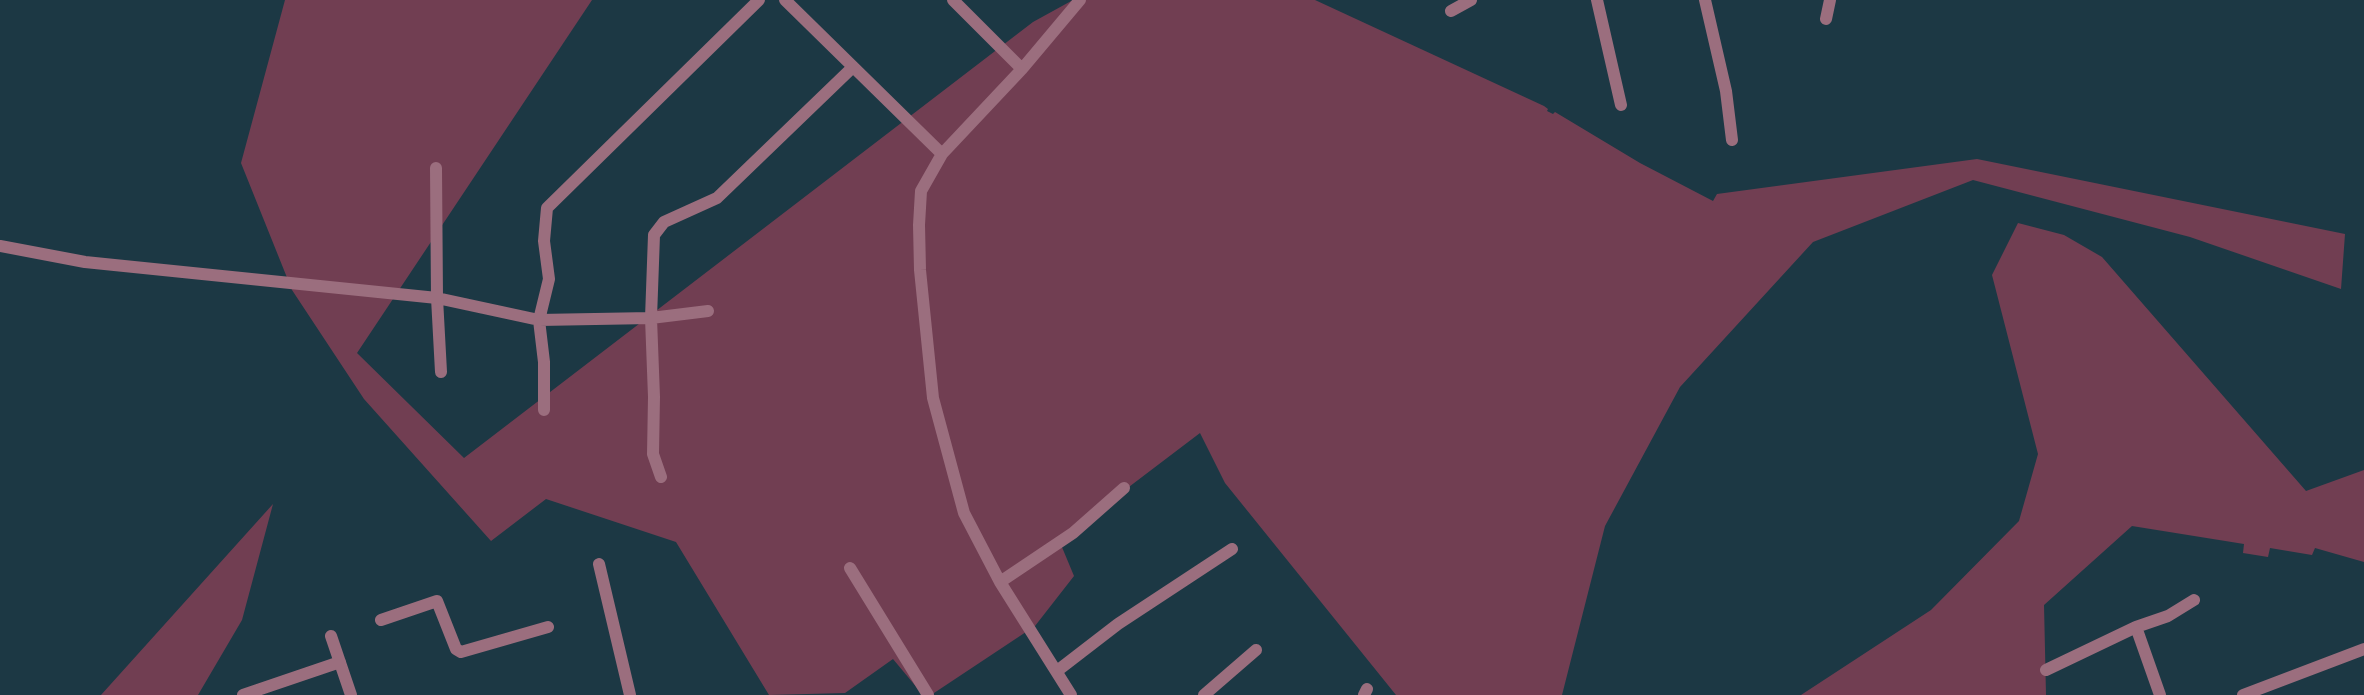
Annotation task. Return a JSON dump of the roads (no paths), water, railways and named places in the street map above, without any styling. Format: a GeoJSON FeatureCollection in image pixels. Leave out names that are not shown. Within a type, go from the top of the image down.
{"type":"FeatureCollection","features":[{"type":"Feature","properties":{"kind":"street"},"geometry":{"type":"LineString","coordinates":[[544,410],[544,362],[539,320],[549,279],[544,241],[547,208],[759,0]]}},
{"type":"Feature","properties":{"kind":"street"},"geometry":{"type":"LineString","coordinates":[[785,0],[942,154]]}},
{"type":"Feature","properties":{"kind":"street"},"geometry":{"type":"LineString","coordinates":[[953,0],[1022,69]]}},
{"type":"Feature","properties":{"kind":"street"},"geometry":{"type":"LineString","coordinates":[[1071,695],[1000,582],[964,513],[933,398],[920,270],[919,225],[921,191],[942,154],[1022,69],[1080,0]]}},
{"type":"Feature","properties":{"kind":"street"},"geometry":{"type":"LineString","coordinates":[[1451,11],[1471,0]]}},
{"type":"Feature","properties":{"kind":"street"},"geometry":{"type":"LineString","coordinates":[[1597,0],[1621,105]]}},
{"type":"Feature","properties":{"kind":"street"},"geometry":{"type":"LineString","coordinates":[[1705,0],[1726,91],[1732,140]]}},
{"type":"Feature","properties":{"kind":"street"},"geometry":{"type":"LineString","coordinates":[[1826,19],[1830,0]]}},
{"type":"Feature","properties":{"kind":"street"},"geometry":{"type":"LineString","coordinates":[[661,477],[653,454],[651,318],[654,235],[670,218],[717,198],[853,67]]}},
{"type":"Feature","properties":{"kind":"street"},"geometry":{"type":"LineString","coordinates":[[436,168],[441,372]]}},
{"type":"Feature","properties":{"kind":"street"},"geometry":{"type":"LineString","coordinates":[[0,246],[85,262],[437,298],[539,320],[651,318],[708,311]]}},
{"type":"Feature","properties":{"kind":"street"},"geometry":{"type":"LineString","coordinates":[[1000,582],[1073,533],[1124,488]]}},
{"type":"Feature","properties":{"kind":"street"},"geometry":{"type":"LineString","coordinates":[[1057,671],[1118,624],[1232,549]]}},
{"type":"Feature","properties":{"kind":"street"},"geometry":{"type":"LineString","coordinates":[[599,564],[630,695]]}},
{"type":"Feature","properties":{"kind":"street"},"geometry":{"type":"LineString","coordinates":[[850,568],[928,695]]}},
{"type":"Feature","properties":{"kind":"street"},"geometry":{"type":"LineString","coordinates":[[2046,670],[2136,627],[2168,616],[2194,600]]}},
{"type":"Feature","properties":{"kind":"street"},"geometry":{"type":"LineString","coordinates":[[381,620],[437,601],[456,649],[461,652],[548,627]]}},
{"type":"Feature","properties":{"kind":"street"},"geometry":{"type":"LineString","coordinates":[[2136,627],[2160,695]]}},
{"type":"Feature","properties":{"kind":"street"},"geometry":{"type":"LineString","coordinates":[[331,636],[351,695]]}},
{"type":"Feature","properties":{"kind":"street"},"geometry":{"type":"LineString","coordinates":[[2243,695],[2364,649]]}},
{"type":"Feature","properties":{"kind":"street"},"geometry":{"type":"LineString","coordinates":[[1204,695],[1256,650]]}},
{"type":"Feature","properties":{"kind":"street"},"geometry":{"type":"LineString","coordinates":[[243,695],[340,662]]}}]}
